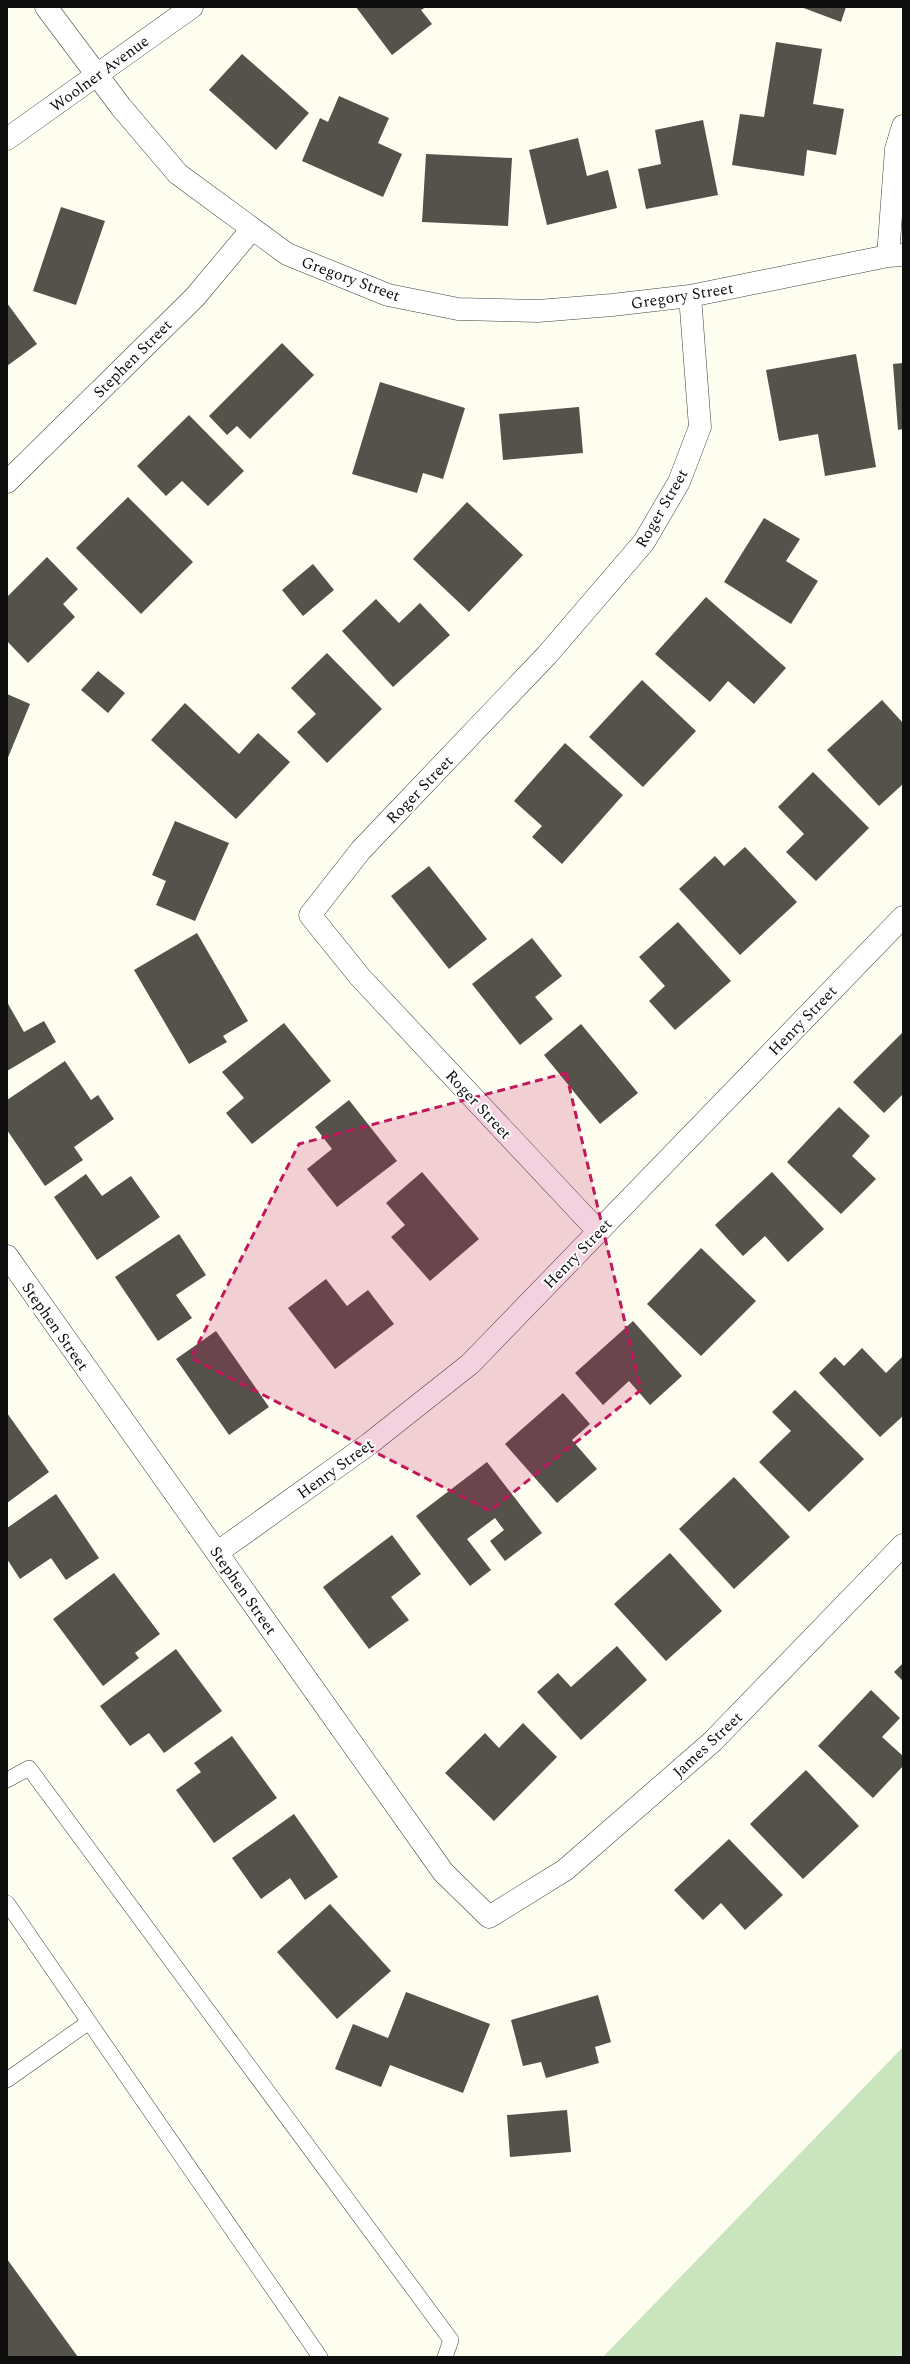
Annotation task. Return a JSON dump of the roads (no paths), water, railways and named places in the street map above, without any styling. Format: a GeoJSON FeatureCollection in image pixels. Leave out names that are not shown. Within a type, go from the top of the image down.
{"type":"FeatureCollection","features":[{"type":"Feature","properties":{"kind":"street","name":"Gregory Street"},"geometry":{"type":"LineString","coordinates":[[46,7],[96,76],[178,174],[287,254],[388,295],[458,309],[538,311],[612,305],[690,296],[895,255]]}},
{"type":"Feature","properties":{"kind":"street","name":"Woolner Avenue"},"geometry":{"type":"LineString","coordinates":[[7,140],[192,7]]}},
{"type":"Feature","properties":{"kind":"street"},"geometry":{"type":"LineString","coordinates":[[895,255],[896,149],[903,126]]}},
{"type":"Feature","properties":{"kind":"street","name":"Stephen Street"},"geometry":{"type":"LineString","coordinates":[[7,482],[195,297],[252,229]]}},
{"type":"Feature","properties":{"kind":"street","name":"Roger Street"},"geometry":{"type":"LineString","coordinates":[[598,1231],[360,977],[310,915],[361,850],[547,655],[644,542],[679,482],[700,427],[690,296]]}},
{"type":"Feature","properties":{"kind":"street","name":"Henry Street"},"geometry":{"type":"LineString","coordinates":[[218,1552],[369,1444],[470,1364],[903,916]]}},
{"type":"Feature","properties":{"kind":"street","name":"Stephen Street"},"geometry":{"type":"LineString","coordinates":[[7,1256],[218,1552],[443,1872],[489,1917]]}},
{"type":"Feature","properties":{"kind":"street","name":"James Street"},"geometry":{"type":"LineString","coordinates":[[489,1917],[565,1870],[712,1742],[903,1545]]}},
{"type":"Feature","properties":{"kind":"lane"},"geometry":{"type":"LineString","coordinates":[[7,1780],[29,1768],[451,2340],[445,2357]]}},
{"type":"Feature","properties":{"kind":"lane"},"geometry":{"type":"LineString","coordinates":[[7,1903],[320,2357]]}},
{"type":"Feature","properties":{"kind":"lane"},"geometry":{"type":"LineString","coordinates":[[7,2080],[89,2022]]}}]}
